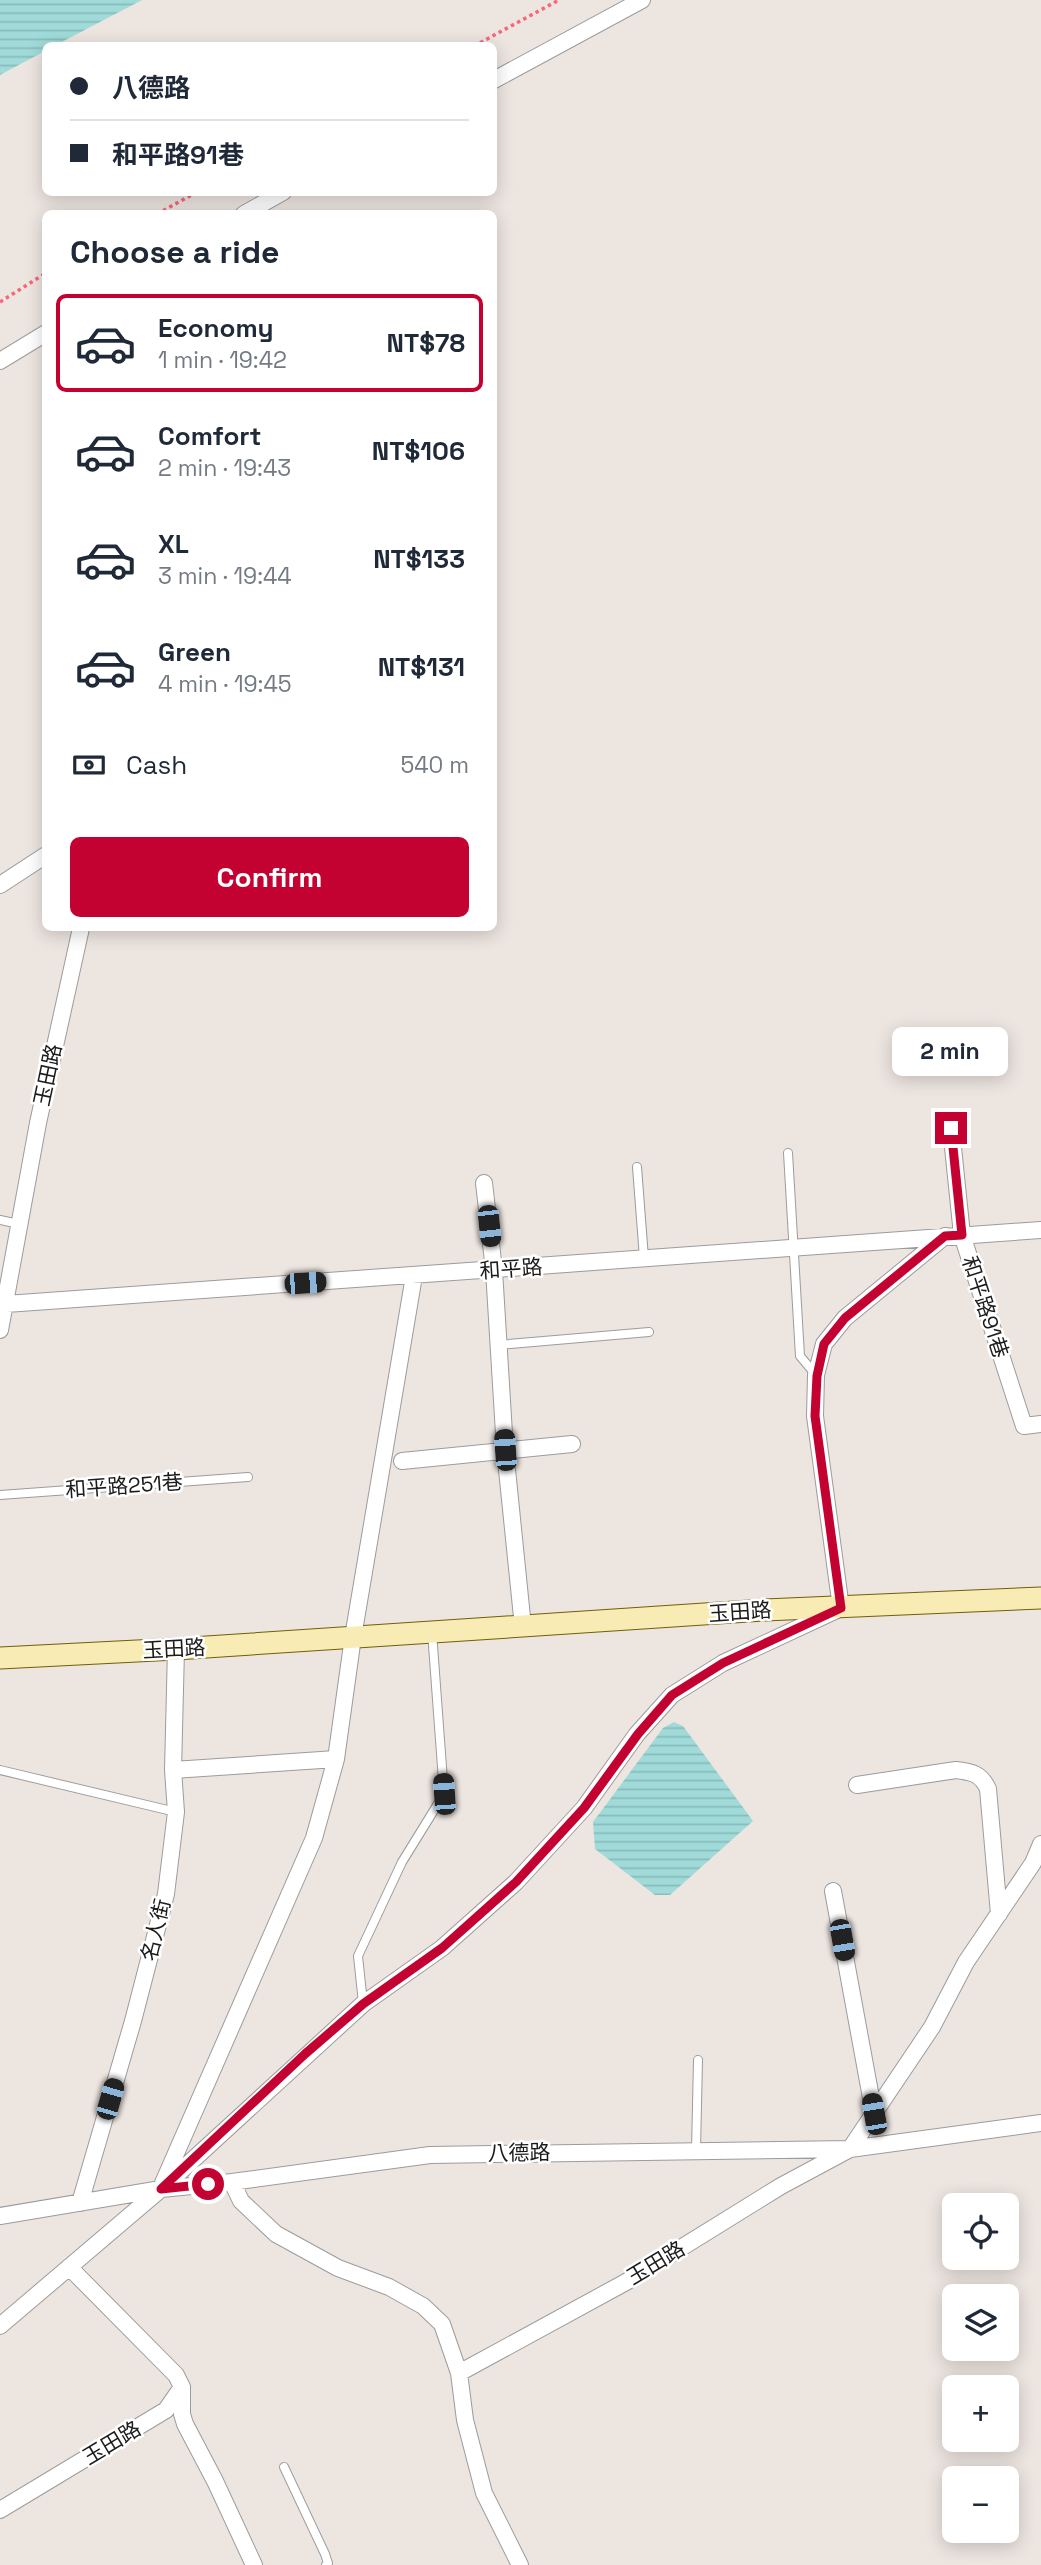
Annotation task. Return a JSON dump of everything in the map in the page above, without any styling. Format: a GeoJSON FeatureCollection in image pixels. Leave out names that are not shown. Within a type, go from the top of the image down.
{"type":"FeatureCollection","features":[{"type":"Feature","properties":{"kind":"street"},"geometry":{"type":"LineString","coordinates":[[497,78],[642,0]]}},
{"type":"Feature","properties":{"kind":"street"},"geometry":{"type":"LineString","coordinates":[[251,210],[276,196]]}},
{"type":"Feature","properties":{"kind":"street"},"geometry":{"type":"LineString","coordinates":[[0,361],[42,335]]}},
{"type":"Feature","properties":{"kind":"street"},"geometry":{"type":"LineString","coordinates":[[0,885],[42,859]]}},
{"type":"Feature","properties":{"kind":"street","name":"玉田路"},"geometry":{"type":"LineString","coordinates":[[6,1304],[64,996],[80,931]]}},
{"type":"Feature","properties":{"kind":"street","name":"和平路91巷"},"geometry":{"type":"LineString","coordinates":[[951,1128],[962,1235],[1024,1426],[1041,1424]]}},
{"type":"Feature","properties":{"kind":"street"},"geometry":{"type":"LineString","coordinates":[[484,1183],[494,1270],[505,1450],[523,1627]]}},
{"type":"Feature","properties":{"kind":"street","name":"和平路"},"geometry":{"type":"LineString","coordinates":[[6,1304],[1041,1230]]}},
{"type":"Feature","properties":{"kind":"street"},"geometry":{"type":"LineString","coordinates":[[0,2326],[161,2189],[305,2054],[363,2004],[442,1948],[516,1882],[584,1808],[638,1734],[672,1695],[723,1663],[841,1608],[816,1428],[817,1376],[824,1344],[845,1318],[945,1236]]}},
{"type":"Feature","properties":{"kind":"street"},"geometry":{"type":"LineString","coordinates":[[161,2189],[314,1838],[336,1759],[353,1637],[414,1276]]}},
{"type":"Feature","properties":{"kind":"street"},"geometry":{"type":"LineString","coordinates":[[0,1330],[6,1304]]}},
{"type":"Feature","properties":{"kind":"street"},"geometry":{"type":"LineString","coordinates":[[401,1461],[572,1444]]}},
{"type":"Feature","properties":{"kind":"street","name":"玉田路"},"geometry":{"type":"LineString","coordinates":[[0,1658],[765,1610],[1041,1598]]}},
{"type":"Feature","properties":{"kind":"street","name":"名人街"},"geometry":{"type":"LineString","coordinates":[[80,2203],[133,2021],[166,1894],[176,1812],[173,1770],[176,1649]]}},
{"type":"Feature","properties":{"kind":"street"},"geometry":{"type":"LineString","coordinates":[[173,1770],[336,1759]]}},
{"type":"Feature","properties":{"kind":"street"},"geometry":{"type":"LineString","coordinates":[[857,1784],[956,1770],[972,1772],[982,1777],[988,1789],[999,1914]]}},
{"type":"Feature","properties":{"kind":"street"},"geometry":{"type":"LineString","coordinates":[[850,2149],[932,2027],[966,1962],[1033,1863],[1041,1844]]}},
{"type":"Feature","properties":{"kind":"street"},"geometry":{"type":"LineString","coordinates":[[833,1891],[874,2114]]}},
{"type":"Feature","properties":{"kind":"street","name":"八德路"},"geometry":{"type":"LineString","coordinates":[[0,2216],[161,2189],[430,2155],[850,2149],[1041,2123]]}},
{"type":"Feature","properties":{"kind":"street","name":"玉田路"},"geometry":{"type":"LineString","coordinates":[[459,2373],[626,2282],[781,2186],[850,2149]]}},
{"type":"Feature","properties":{"kind":"street"},"geometry":{"type":"LineString","coordinates":[[232,2182],[241,2202],[276,2234],[338,2268],[389,2287],[423,2306],[442,2324],[459,2373],[465,2420],[484,2493],[520,2565]]}},
{"type":"Feature","properties":{"kind":"street"},"geometry":{"type":"LineString","coordinates":[[69,2267],[176,2375],[182,2387],[182,2414],[185,2424],[254,2565]]}},
{"type":"Feature","properties":{"kind":"street","name":"玉田路"},"geometry":{"type":"LineString","coordinates":[[0,2510],[166,2410],[182,2387]]}},
{"type":"Feature","properties":{"kind":"lane"},"geometry":{"type":"LineString","coordinates":[[788,1153],[800,1356],[817,1376]]}},
{"type":"Feature","properties":{"kind":"lane"},"geometry":{"type":"LineString","coordinates":[[637,1167],[644,1259]]}},
{"type":"Feature","properties":{"kind":"lane"},"geometry":{"type":"LineString","coordinates":[[0,1220],[19,1224]]}},
{"type":"Feature","properties":{"kind":"lane"},"geometry":{"type":"LineString","coordinates":[[498,1345],[649,1332]]}},
{"type":"Feature","properties":{"kind":"lane","name":"和平路251巷"},"geometry":{"type":"LineString","coordinates":[[0,1495],[248,1477]]}},
{"type":"Feature","properties":{"kind":"lane"},"geometry":{"type":"LineString","coordinates":[[363,2004],[358,1956],[402,1862],[444,1794],[432,1632]]}},
{"type":"Feature","properties":{"kind":"lane"},"geometry":{"type":"LineString","coordinates":[[0,1770],[176,1812]]}},
{"type":"Feature","properties":{"kind":"lane"},"geometry":{"type":"LineString","coordinates":[[696,2150],[698,2060]]}},
{"type":"Feature","properties":{"kind":"lane"},"geometry":{"type":"LineString","coordinates":[[284,2467],[325,2554],[327,2565]]}},
{"type":"Feature","properties":{"kind":"path"},"geometry":{"type":"LineString","coordinates":[[481,42],[559,0]]}},
{"type":"Feature","properties":{"kind":"path"},"geometry":{"type":"LineString","coordinates":[[164,210],[190,196]]}},
{"type":"Feature","properties":{"kind":"path"},"geometry":{"type":"LineString","coordinates":[[0,302],[42,276]]}},
{"type":"Feature","properties":{"kind":"water"},"geometry":{"type":"Polygon","coordinates":[[[0,0],[142,0],[62,42],[42,42],[42,53],[0,75],[0,0]]]}},
{"type":"Feature","properties":{"kind":"water"},"geometry":{"type":"Polygon","coordinates":[[[674,1722],[683,1726],[753,1821],[670,1895],[655,1895],[595,1849],[593,1822],[663,1728],[674,1722]]]}},
{"type":"Feature","properties":{"kind":"route"},"geometry":{"type":"LineString","coordinates":[[208,2184],[161,2189],[305,2054],[363,2004],[442,1948],[516,1882],[584,1808],[638,1734],[672,1695],[723,1663],[841,1608],[815,1416],[820,1360],[824,1344],[845,1318],[945,1236],[962,1235],[951,1128]]}}]}
